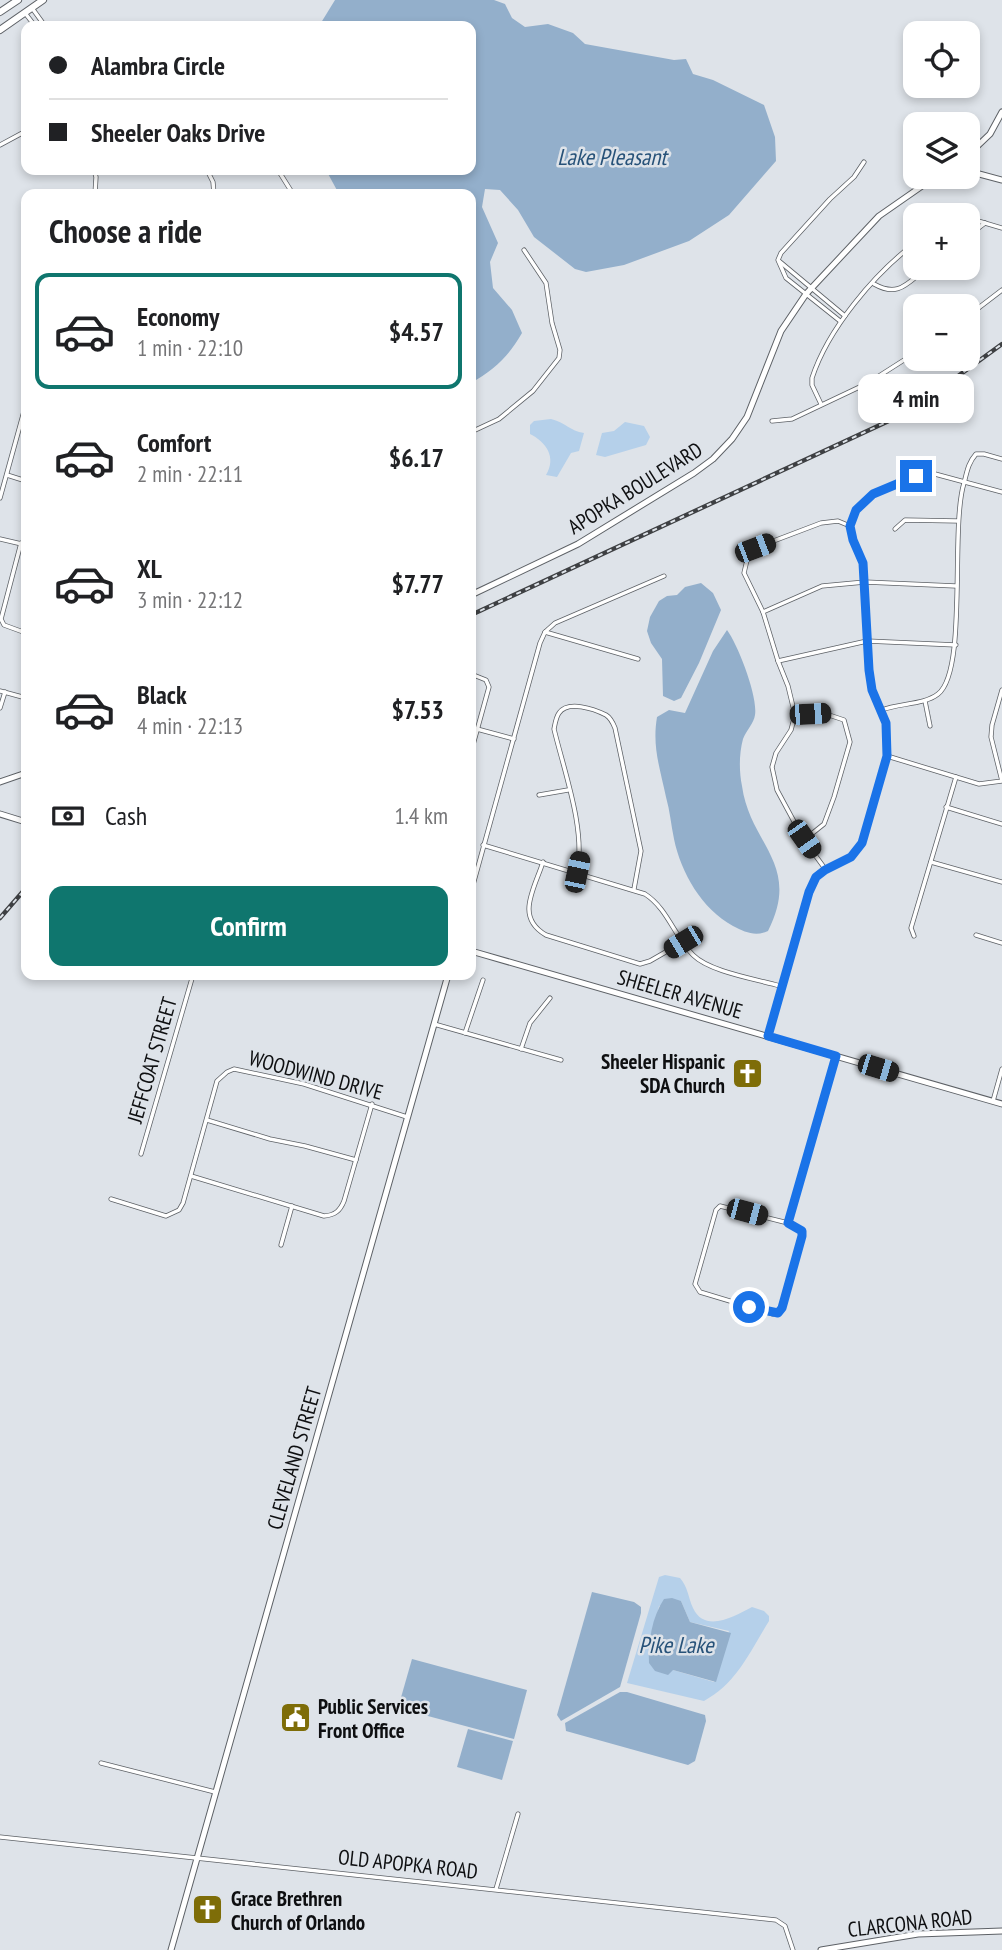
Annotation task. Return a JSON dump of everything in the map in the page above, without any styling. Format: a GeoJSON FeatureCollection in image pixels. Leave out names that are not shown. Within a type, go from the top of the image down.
{"type":"FeatureCollection","features":[{"type":"Feature","properties":{"kind":"main road"},"geometry":{"type":"LineString","coordinates":[[0,12],[18,0]]}},
{"type":"Feature","properties":{"kind":"main road"},"geometry":{"type":"LineString","coordinates":[[0,30],[43,0]]}},
{"type":"Feature","properties":{"kind":"street"},"geometry":{"type":"LineString","coordinates":[[32,8],[41,21]]}},
{"type":"Feature","properties":{"kind":"street"},"geometry":{"type":"LineString","coordinates":[[25,13],[31,21]]}},
{"type":"Feature","properties":{"kind":"street"},"geometry":{"type":"LineString","coordinates":[[980,144],[990,134],[1002,112]]}},
{"type":"Feature","properties":{"kind":"street"},"geometry":{"type":"LineString","coordinates":[[0,145],[21,134]]}},
{"type":"Feature","properties":{"kind":"street"},"geometry":{"type":"LineString","coordinates":[[845,316],[786,278],[778,260],[781,253],[830,199],[854,177],[864,162]]}},
{"type":"Feature","properties":{"kind":"street"},"geometry":{"type":"LineString","coordinates":[[980,174],[1002,180]]}},
{"type":"Feature","properties":{"kind":"street","name":"APOPKA BOULEVARD"},"geometry":{"type":"LineString","coordinates":[[476,592],[578,544],[695,473],[713,459],[732,439],[747,417],[781,331],[809,291],[879,216],[918,189]]}},
{"type":"Feature","properties":{"kind":"street"},"geometry":{"type":"LineString","coordinates":[[980,222],[1002,228]]}},
{"type":"Feature","properties":{"kind":"street"},"geometry":{"type":"LineString","coordinates":[[980,227],[985,223]]}},
{"type":"Feature","properties":{"kind":"street"},"geometry":{"type":"LineString","coordinates":[[476,430],[499,419],[533,391],[559,358],[546,283],[524,250]]}},
{"type":"Feature","properties":{"kind":"street"},"geometry":{"type":"LineString","coordinates":[[821,404],[812,378],[840,321],[903,253]]}},
{"type":"Feature","properties":{"kind":"street"},"geometry":{"type":"LineString","coordinates":[[778,260],[840,321]]}},
{"type":"Feature","properties":{"kind":"street"},"geometry":{"type":"LineString","coordinates":[[874,284],[890,291],[898,290],[911,280]]}},
{"type":"Feature","properties":{"kind":"street"},"geometry":{"type":"LineString","coordinates":[[980,307],[1002,290]]}},
{"type":"Feature","properties":{"kind":"street"},"geometry":{"type":"LineString","coordinates":[[772,421],[792,419],[867,383],[903,360]]}},
{"type":"Feature","properties":{"kind":"street"},"geometry":{"type":"LineString","coordinates":[[0,498],[21,423]]}},
{"type":"Feature","properties":{"kind":"street"},"geometry":{"type":"LineString","coordinates":[[881,710],[896,704],[925,701],[945,687],[951,673],[956,645],[958,521],[964,482],[970,461],[976,454],[1002,459]]}},
{"type":"Feature","properties":{"kind":"street"},"geometry":{"type":"LineString","coordinates":[[768,1036],[809,892],[816,877],[851,857],[862,843],[887,756],[886,723],[872,690],[863,563],[850,526],[856,510],[873,494],[916,476],[934,474],[1002,492]]}},
{"type":"Feature","properties":{"kind":"street"},"geometry":{"type":"LineString","coordinates":[[7,475],[21,479]]}},
{"type":"Feature","properties":{"kind":"street"},"geometry":{"type":"LineString","coordinates":[[895,529],[905,520],[958,521]]}},
{"type":"Feature","properties":{"kind":"street"},"geometry":{"type":"LineString","coordinates":[[825,870],[777,790],[772,767],[776,753],[791,730],[795,715],[763,612],[744,573],[747,560],[755,548],[821,523],[838,521],[850,526]]}},
{"type":"Feature","properties":{"kind":"street"},"geometry":{"type":"LineString","coordinates":[[0,539],[21,543]]}},
{"type":"Feature","properties":{"kind":"street"},"geometry":{"type":"LineString","coordinates":[[21,554],[1,619],[4,625],[21,631]]}},
{"type":"Feature","properties":{"kind":"street"},"geometry":{"type":"LineString","coordinates":[[476,872],[545,632],[555,623],[664,576]]}},
{"type":"Feature","properties":{"kind":"street"},"geometry":{"type":"LineString","coordinates":[[763,612],[822,586],[865,582],[956,586]]}},
{"type":"Feature","properties":{"kind":"street"},"geometry":{"type":"LineString","coordinates":[[545,632],[638,659]]}},
{"type":"Feature","properties":{"kind":"street"},"geometry":{"type":"LineString","coordinates":[[778,661],[867,641],[956,645]]}},
{"type":"Feature","properties":{"kind":"street"},"geometry":{"type":"LineString","coordinates":[[476,676],[486,680],[489,687],[476,733]]}},
{"type":"Feature","properties":{"kind":"street"},"geometry":{"type":"LineString","coordinates":[[887,756],[979,784],[1002,782],[991,737],[1002,690]]}},
{"type":"Feature","properties":{"kind":"street"},"geometry":{"type":"LineString","coordinates":[[0,708],[2,691],[21,697]]}},
{"type":"Feature","properties":{"kind":"street"},"geometry":{"type":"LineString","coordinates":[[925,701],[930,726]]}},
{"type":"Feature","properties":{"kind":"street"},"geometry":{"type":"LineString","coordinates":[[577,872],[580,845],[554,729],[559,712],[575,706],[605,714],[615,728],[641,850],[634,890]]}},
{"type":"Feature","properties":{"kind":"street"},"geometry":{"type":"LineString","coordinates":[[795,715],[825,713],[844,720],[850,743],[824,824],[804,839]]}},
{"type":"Feature","properties":{"kind":"street"},"geometry":{"type":"LineString","coordinates":[[477,729],[514,739]]}},
{"type":"Feature","properties":{"kind":"street"},"geometry":{"type":"LineString","coordinates":[[0,782],[21,775]]}},
{"type":"Feature","properties":{"kind":"street"},"geometry":{"type":"LineString","coordinates":[[914,936],[911,928],[956,777]]}},
{"type":"Feature","properties":{"kind":"street"},"geometry":{"type":"LineString","coordinates":[[539,794],[569,790]]}},
{"type":"Feature","properties":{"kind":"street"},"geometry":{"type":"LineString","coordinates":[[946,807],[1002,824]]}},
{"type":"Feature","properties":{"kind":"street"},"geometry":{"type":"LineString","coordinates":[[0,814],[21,820]]}},
{"type":"Feature","properties":{"kind":"street"},"geometry":{"type":"LineString","coordinates":[[483,845],[634,890],[654,900],[692,954],[711,966],[781,986]]}},
{"type":"Feature","properties":{"kind":"street"},"geometry":{"type":"LineString","coordinates":[[543,862],[528,911],[530,922],[546,935],[640,964],[683,942]]}},
{"type":"Feature","properties":{"kind":"street"},"geometry":{"type":"LineString","coordinates":[[931,862],[1002,882]]}},
{"type":"Feature","properties":{"kind":"street"},"geometry":{"type":"LineString","coordinates":[[976,935],[1002,943]]}},
{"type":"Feature","properties":{"kind":"street","name":"SHEELER AVENUE"},"geometry":{"type":"LineString","coordinates":[[476,952],[1002,1104]]}},
{"type":"Feature","properties":{"kind":"street","name":"JEFFCOAT STREET"},"geometry":{"type":"LineString","coordinates":[[141,1154],[192,980]]}},
{"type":"Feature","properties":{"kind":"street","name":"CLEVELAND STREET"},"geometry":{"type":"LineString","coordinates":[[171,1950],[447,980]]}},
{"type":"Feature","properties":{"kind":"street"},"geometry":{"type":"LineString","coordinates":[[465,1033],[483,980]]}},
{"type":"Feature","properties":{"kind":"street"},"geometry":{"type":"LineString","coordinates":[[522,1049],[530,1023],[550,998]]}},
{"type":"Feature","properties":{"kind":"street"},"geometry":{"type":"LineString","coordinates":[[434,1024],[561,1060]]}},
{"type":"Feature","properties":{"kind":"street"},"geometry":{"type":"LineString","coordinates":[[788,1223],[836,1056]]}},
{"type":"Feature","properties":{"kind":"street","name":"WOODWIND DRIVE"},"geometry":{"type":"LineString","coordinates":[[111,1199],[159,1214],[173,1214],[183,1203],[218,1082],[221,1076],[234,1069],[304,1084],[407,1117]]}},
{"type":"Feature","properties":{"kind":"street"},"geometry":{"type":"LineString","coordinates":[[992,1101],[1002,1069]]}},
{"type":"Feature","properties":{"kind":"street"},"geometry":{"type":"LineString","coordinates":[[191,1176],[324,1216],[338,1212],[344,1201],[372,1104]]}},
{"type":"Feature","properties":{"kind":"street"},"geometry":{"type":"LineString","coordinates":[[207,1120],[356,1160]]}},
{"type":"Feature","properties":{"kind":"street"},"geometry":{"type":"LineString","coordinates":[[281,1245],[292,1206]]}},
{"type":"Feature","properties":{"kind":"street"},"geometry":{"type":"LineString","coordinates":[[720,1206],[788,1223],[798,1227],[802,1236],[782,1308],[778,1313],[773,1314],[701,1293],[696,1288],[716,1210],[720,1206]]}},
{"type":"Feature","properties":{"kind":"street"},"geometry":{"type":"LineString","coordinates":[[101,1763],[215,1792]]}},
{"type":"Feature","properties":{"kind":"street"},"geometry":{"type":"LineString","coordinates":[[496,1889],[518,1814]]}},
{"type":"Feature","properties":{"kind":"street","name":"OLD APOPKA ROAD"},"geometry":{"type":"LineString","coordinates":[[0,1837],[776,1920],[785,1926],[793,1950]]}},
{"type":"Feature","properties":{"kind":"street","name":"CLARCONA ROAD"},"geometry":{"type":"LineString","coordinates":[[821,1950],[918,1934],[1002,1931]]}},
{"type":"Feature","properties":{"kind":"shaded area"},"geometry":{"type":"Polygon","coordinates":[[[551,419],[584,433],[579,451],[571,453],[557,477],[546,475],[550,456],[541,441],[530,434],[530,425],[534,421],[551,419]]]}},
{"type":"Feature","properties":{"kind":"shaded area"},"geometry":{"type":"Polygon","coordinates":[[[625,422],[644,426],[650,437],[646,445],[605,457],[596,455],[602,433],[614,431],[625,422]]]}},
{"type":"Feature","properties":{"kind":"shaded area"},"geometry":{"type":"Polygon","coordinates":[[[665,1575],[680,1578],[693,1608],[698,1616],[705,1620],[721,1621],[752,1607],[769,1616],[769,1621],[734,1676],[704,1701],[627,1683],[659,1577],[665,1575]],[[681,1601],[659,1606],[649,1654],[673,1670],[714,1682],[729,1631],[690,1622],[681,1601]]]}},
{"type":"Feature","properties":{"kind":"water","name":"Lake Pleasant"},"geometry":{"type":"Polygon","coordinates":[[[335,0],[494,0],[505,4],[512,18],[525,27],[548,24],[573,33],[585,44],[674,60],[686,59],[693,74],[713,80],[764,105],[775,137],[776,161],[729,215],[689,241],[624,265],[586,272],[575,269],[534,237],[518,210],[500,190],[485,189],[482,207],[498,243],[490,262],[493,288],[512,310],[522,333],[500,362],[476,380],[476,189],[336,189],[329,175],[476,175],[476,21],[322,21],[335,0]]]}},
{"type":"Feature","properties":{"kind":"water"},"geometry":{"type":"Polygon","coordinates":[[[701,583],[713,593],[721,610],[681,698],[674,701],[663,696],[662,659],[651,643],[647,631],[650,617],[659,601],[667,596],[677,595],[685,587],[701,583]]]}},
{"type":"Feature","properties":{"kind":"water"},"geometry":{"type":"Polygon","coordinates":[[[727,630],[746,671],[755,707],[754,718],[742,745],[742,786],[754,824],[777,871],[779,888],[777,908],[768,931],[759,934],[742,930],[722,919],[703,900],[688,877],[677,852],[656,748],[657,717],[669,710],[685,713],[713,651],[727,630]]]}},
{"type":"Feature","properties":{"kind":"water"},"geometry":{"type":"Polygon","coordinates":[[[592,1592],[634,1602],[641,1607],[641,1613],[620,1687],[561,1721],[557,1715],[592,1592]]]}},
{"type":"Feature","properties":{"kind":"water","name":"Pike Lake"},"geometry":{"type":"Polygon","coordinates":[[[664,1599],[681,1601],[690,1622],[731,1633],[716,1682],[673,1670],[668,1675],[655,1671],[649,1663],[650,1638],[656,1614],[664,1599]]]}},
{"type":"Feature","properties":{"kind":"water"},"geometry":{"type":"Polygon","coordinates":[[[412,1659],[527,1690],[514,1739],[398,1708],[412,1659]]]}},
{"type":"Feature","properties":{"kind":"water"},"geometry":{"type":"Polygon","coordinates":[[[620,1692],[705,1715],[706,1721],[695,1761],[688,1765],[566,1731],[565,1723],[620,1692]]]}},
{"type":"Feature","properties":{"kind":"water"},"geometry":{"type":"Polygon","coordinates":[[[468,1729],[513,1741],[502,1780],[457,1767],[468,1729]]]}},
{"type":"Feature","properties":{"kind":"railway"},"geometry":{"type":"LineString","coordinates":[[476,613],[893,419],[1002,344]]}},
{"type":"Feature","properties":{"kind":"railway"},"geometry":{"type":"LineString","coordinates":[[0,918],[21,894]]}},
{"type":"Feature","properties":{"kind":"place","name":"Sheeler Hispanic SDA Church"},"geometry":{"type":"Point","coordinates":[748,1073]}},
{"type":"Feature","properties":{"kind":"place","name":"Public Services Front Office"},"geometry":{"type":"Point","coordinates":[295,1718]}},
{"type":"Feature","properties":{"kind":"place","name":"Grace Brethren Church of Orlando"},"geometry":{"type":"Point","coordinates":[208,1910]}},
{"type":"Feature","properties":{"kind":"route"},"geometry":{"type":"LineString","coordinates":[[749,1307],[773,1314],[782,1308],[802,1236],[798,1227],[788,1223],[836,1056],[768,1036],[809,892],[816,877],[851,857],[862,843],[887,756],[886,723],[872,690],[869,670],[863,563],[850,526],[856,510],[873,494],[916,476]]}}]}
